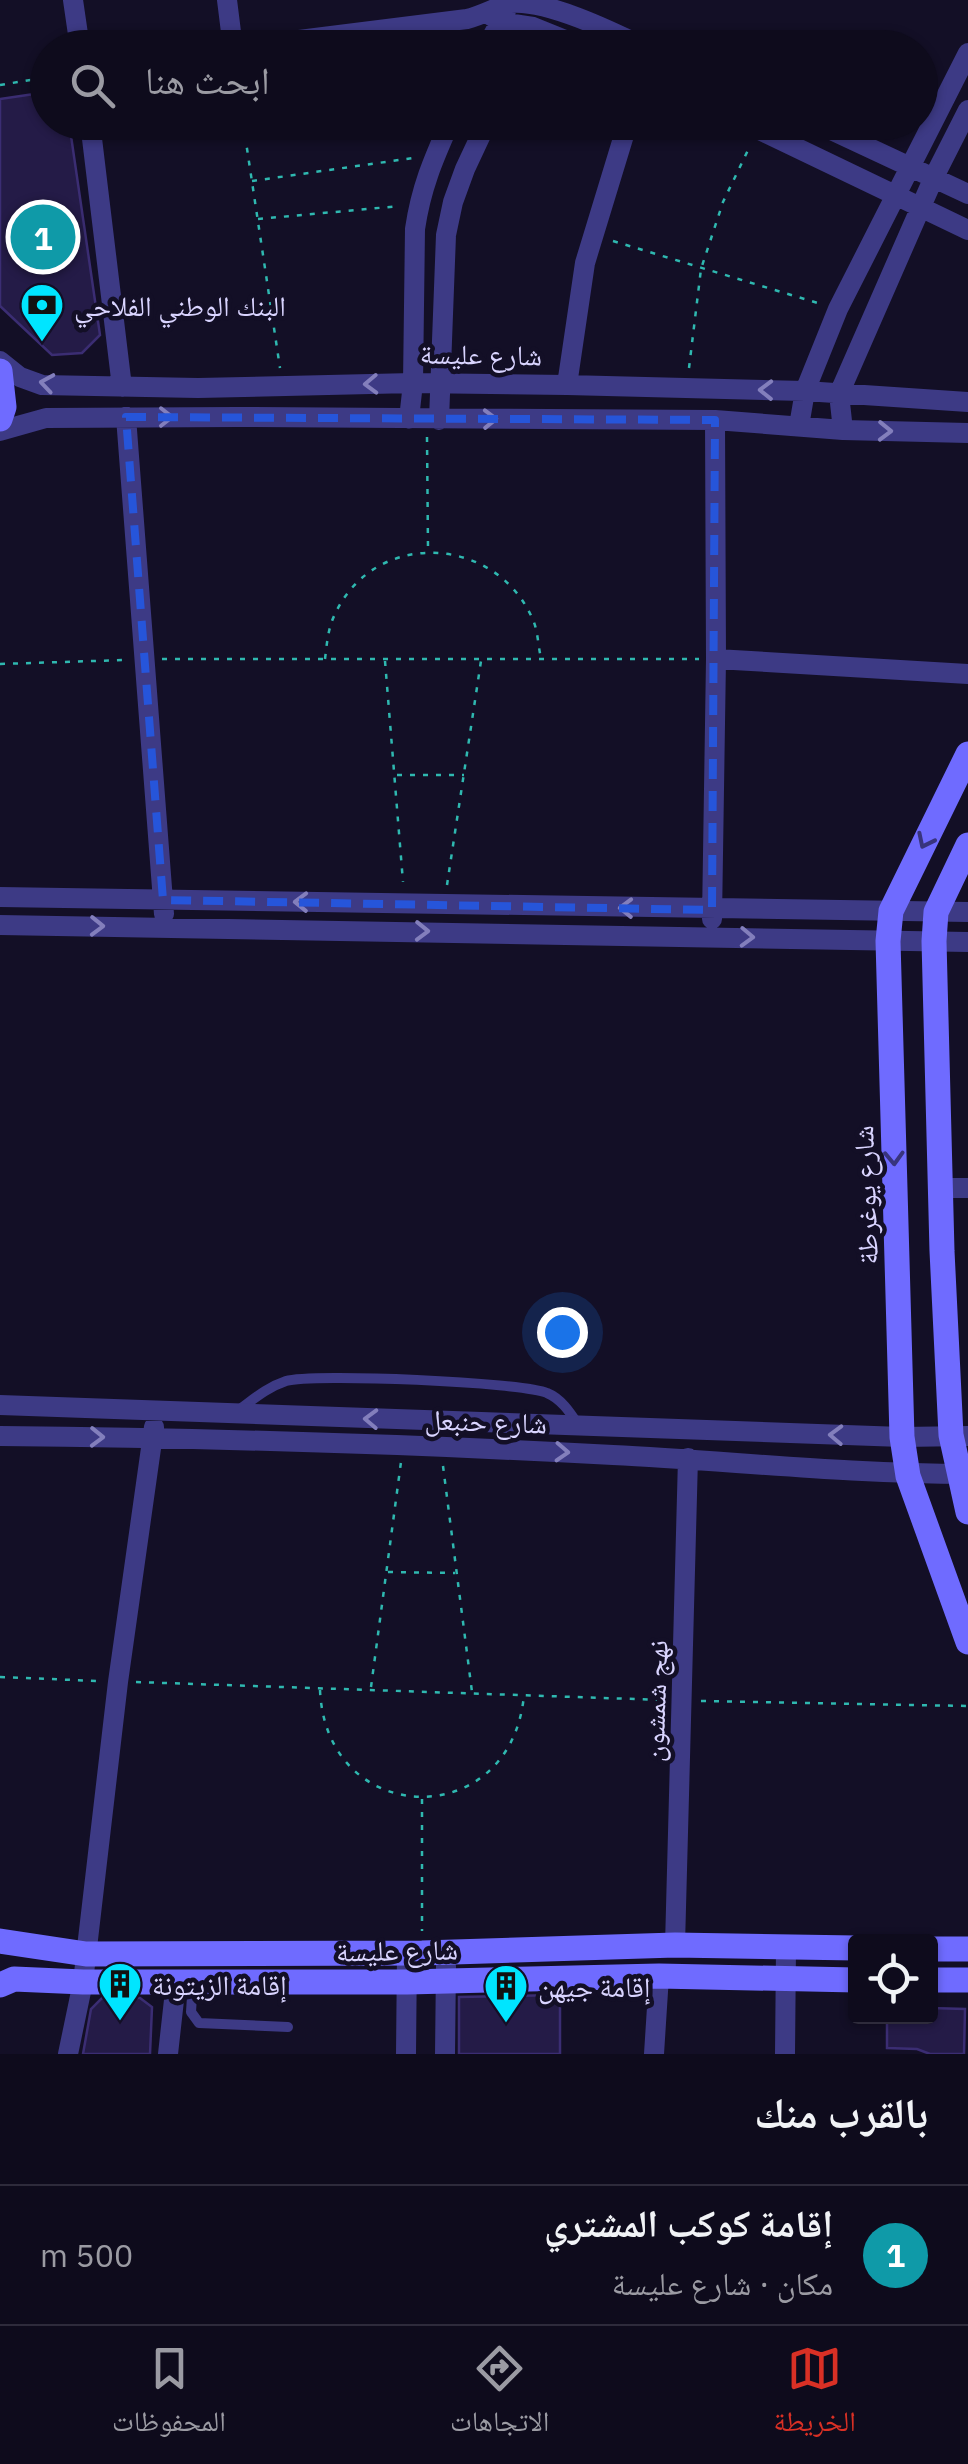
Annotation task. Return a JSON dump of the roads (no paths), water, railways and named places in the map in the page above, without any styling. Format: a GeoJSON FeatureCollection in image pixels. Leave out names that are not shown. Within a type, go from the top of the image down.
{"type":"FeatureCollection","features":[{"type":"Feature","properties":{"kind":"street"},"geometry":{"type":"LineString","coordinates":[[74,0],[78,30]]}},
{"type":"Feature","properties":{"kind":"street"},"geometry":{"type":"LineString","coordinates":[[226,0],[231,30]]}},
{"type":"Feature","properties":{"kind":"street"},"geometry":{"type":"LineString","coordinates":[[361,30],[545,2],[608,30]]}},
{"type":"Feature","properties":{"kind":"street"},"geometry":{"type":"LineString","coordinates":[[531,30],[545,2]]}},
{"type":"Feature","properties":{"kind":"street"},"geometry":{"type":"LineString","coordinates":[[502,10],[542,30]]}},
{"type":"Feature","properties":{"kind":"street"},"geometry":{"type":"LineString","coordinates":[[938,114],[968,53]]}},
{"type":"Feature","properties":{"kind":"street"},"geometry":{"type":"LineString","coordinates":[[843,430],[840,394],[934,177],[968,110]]}},
{"type":"Feature","properties":{"kind":"street"},"geometry":{"type":"LineString","coordinates":[[92,140],[122,387]]}},
{"type":"Feature","properties":{"kind":"street"},"geometry":{"type":"LineString","coordinates":[[425,420],[414,383],[414,262],[423,181],[442,140]]}},
{"type":"Feature","properties":{"kind":"street"},"geometry":{"type":"LineString","coordinates":[[425,420],[441,384],[446,235],[459,185],[479,140]]}},
{"type":"Feature","properties":{"kind":"street"},"geometry":{"type":"LineString","coordinates":[[568,385],[585,263],[622,140]]}},
{"type":"Feature","properties":{"kind":"street"},"geometry":{"type":"LineString","coordinates":[[779,140],[968,230]]}},
{"type":"Feature","properties":{"kind":"street"},"geometry":{"type":"LineString","coordinates":[[854,140],[968,194]]}},
{"type":"Feature","properties":{"kind":"street"},"geometry":{"type":"LineString","coordinates":[[799,426],[806,391],[838,309],[925,140]]}},
{"type":"Feature","properties":{"kind":"street","name":"شارع عليسة"},"geometry":{"type":"LineString","coordinates":[[0,361],[20,377],[42,386],[568,385],[806,391],[968,402]]}},
{"type":"Feature","properties":{"kind":"street"},"geometry":{"type":"LineString","coordinates":[[0,371],[4,408],[0,419]]}},
{"type":"Feature","properties":{"kind":"street"},"geometry":{"type":"LineString","coordinates":[[126,417],[164,927]]}},
{"type":"Feature","properties":{"kind":"street"},"geometry":{"type":"LineString","coordinates":[[0,431],[46,418],[126,417],[715,420],[843,430],[968,433]]}},
{"type":"Feature","properties":{"kind":"street"},"geometry":{"type":"LineString","coordinates":[[711,936],[715,420]]}},
{"type":"Feature","properties":{"kind":"street"},"geometry":{"type":"LineString","coordinates":[[716,659],[968,674]]}},
{"type":"Feature","properties":{"kind":"street","name":"شارع يوغرطة"},"geometry":{"type":"LineString","coordinates":[[968,754],[890,912],[888,941],[902,1437],[908,1476],[968,1642]]}},
{"type":"Feature","properties":{"kind":"street"},"geometry":{"type":"LineString","coordinates":[[968,846],[936,912],[934,941],[955,1188],[942,1252],[968,1512]]}},
{"type":"Feature","properties":{"kind":"street"},"geometry":{"type":"LineString","coordinates":[[0,897],[968,912]]}},
{"type":"Feature","properties":{"kind":"street"},"geometry":{"type":"LineString","coordinates":[[0,925],[968,942]]}},
{"type":"Feature","properties":{"kind":"street","name":"شارع حنبعل"},"geometry":{"type":"LineString","coordinates":[[0,1405],[902,1437],[959,1435]]}},
{"type":"Feature","properties":{"kind":"street"},"geometry":{"type":"LineString","coordinates":[[68,2054],[83,1982],[118,1682],[156,1412]]}},
{"type":"Feature","properties":{"kind":"street","name":"شارع حنبعل"},"geometry":{"type":"LineString","coordinates":[[0,1436],[441,1446],[688,1458],[908,1476],[963,1474]]}},
{"type":"Feature","properties":{"kind":"street","name":"نهج شمشون"},"geometry":{"type":"LineString","coordinates":[[675,1945],[688,1458]]}},
{"type":"Feature","properties":{"kind":"street","name":"شارع عليسة"},"geometry":{"type":"LineString","coordinates":[[0,1941],[86,1954],[425,1952],[675,1945],[848,1948]]}},
{"type":"Feature","properties":{"kind":"street"},"geometry":{"type":"LineString","coordinates":[[785,2054],[786,1948]]}},
{"type":"Feature","properties":{"kind":"street"},"geometry":{"type":"LineString","coordinates":[[938,1949],[968,1949]]}},
{"type":"Feature","properties":{"kind":"street"},"geometry":{"type":"LineString","coordinates":[[406,2054],[407,1982],[425,1952],[446,1979],[445,2054]]}},
{"type":"Feature","properties":{"kind":"street"},"geometry":{"type":"LineString","coordinates":[[654,2054],[660,1976]]}},
{"type":"Feature","properties":{"kind":"street","name":"شارع عليسة"},"geometry":{"type":"LineString","coordinates":[[0,1985],[14,1979],[407,1982],[660,1976],[848,1980]]}},
{"type":"Feature","properties":{"kind":"street"},"geometry":{"type":"LineString","coordinates":[[938,1980],[968,1980]]}},
{"type":"Feature","properties":{"kind":"street"},"geometry":{"type":"LineString","coordinates":[[168,2054],[184,1981]]}},
{"type":"Feature","properties":{"kind":"lane"},"geometry":{"type":"LineString","coordinates":[[233,1414],[266,1390],[290,1380],[417,1380],[547,1392],[563,1404],[580,1426]]}},
{"type":"Feature","properties":{"kind":"lane"},"geometry":{"type":"LineString","coordinates":[[184,1981],[191,2012],[199,2023],[288,2026]]}},
{"type":"Feature","properties":{"kind":"place","name":"إقامة كوكب المشتري"},"geometry":{"type":"Point","coordinates":[43,237]}},
{"type":"Feature","properties":{"kind":"place","name":"البنك الوطني الفلاحي"},"geometry":{"type":"Point","coordinates":[42,343]}},
{"type":"Feature","properties":{"kind":"place","name":"إقامة الزيتونة"},"geometry":{"type":"Point","coordinates":[120,2022]}},
{"type":"Feature","properties":{"kind":"place","name":"إقامة جيهن"},"geometry":{"type":"Point","coordinates":[506,2024]}}]}
